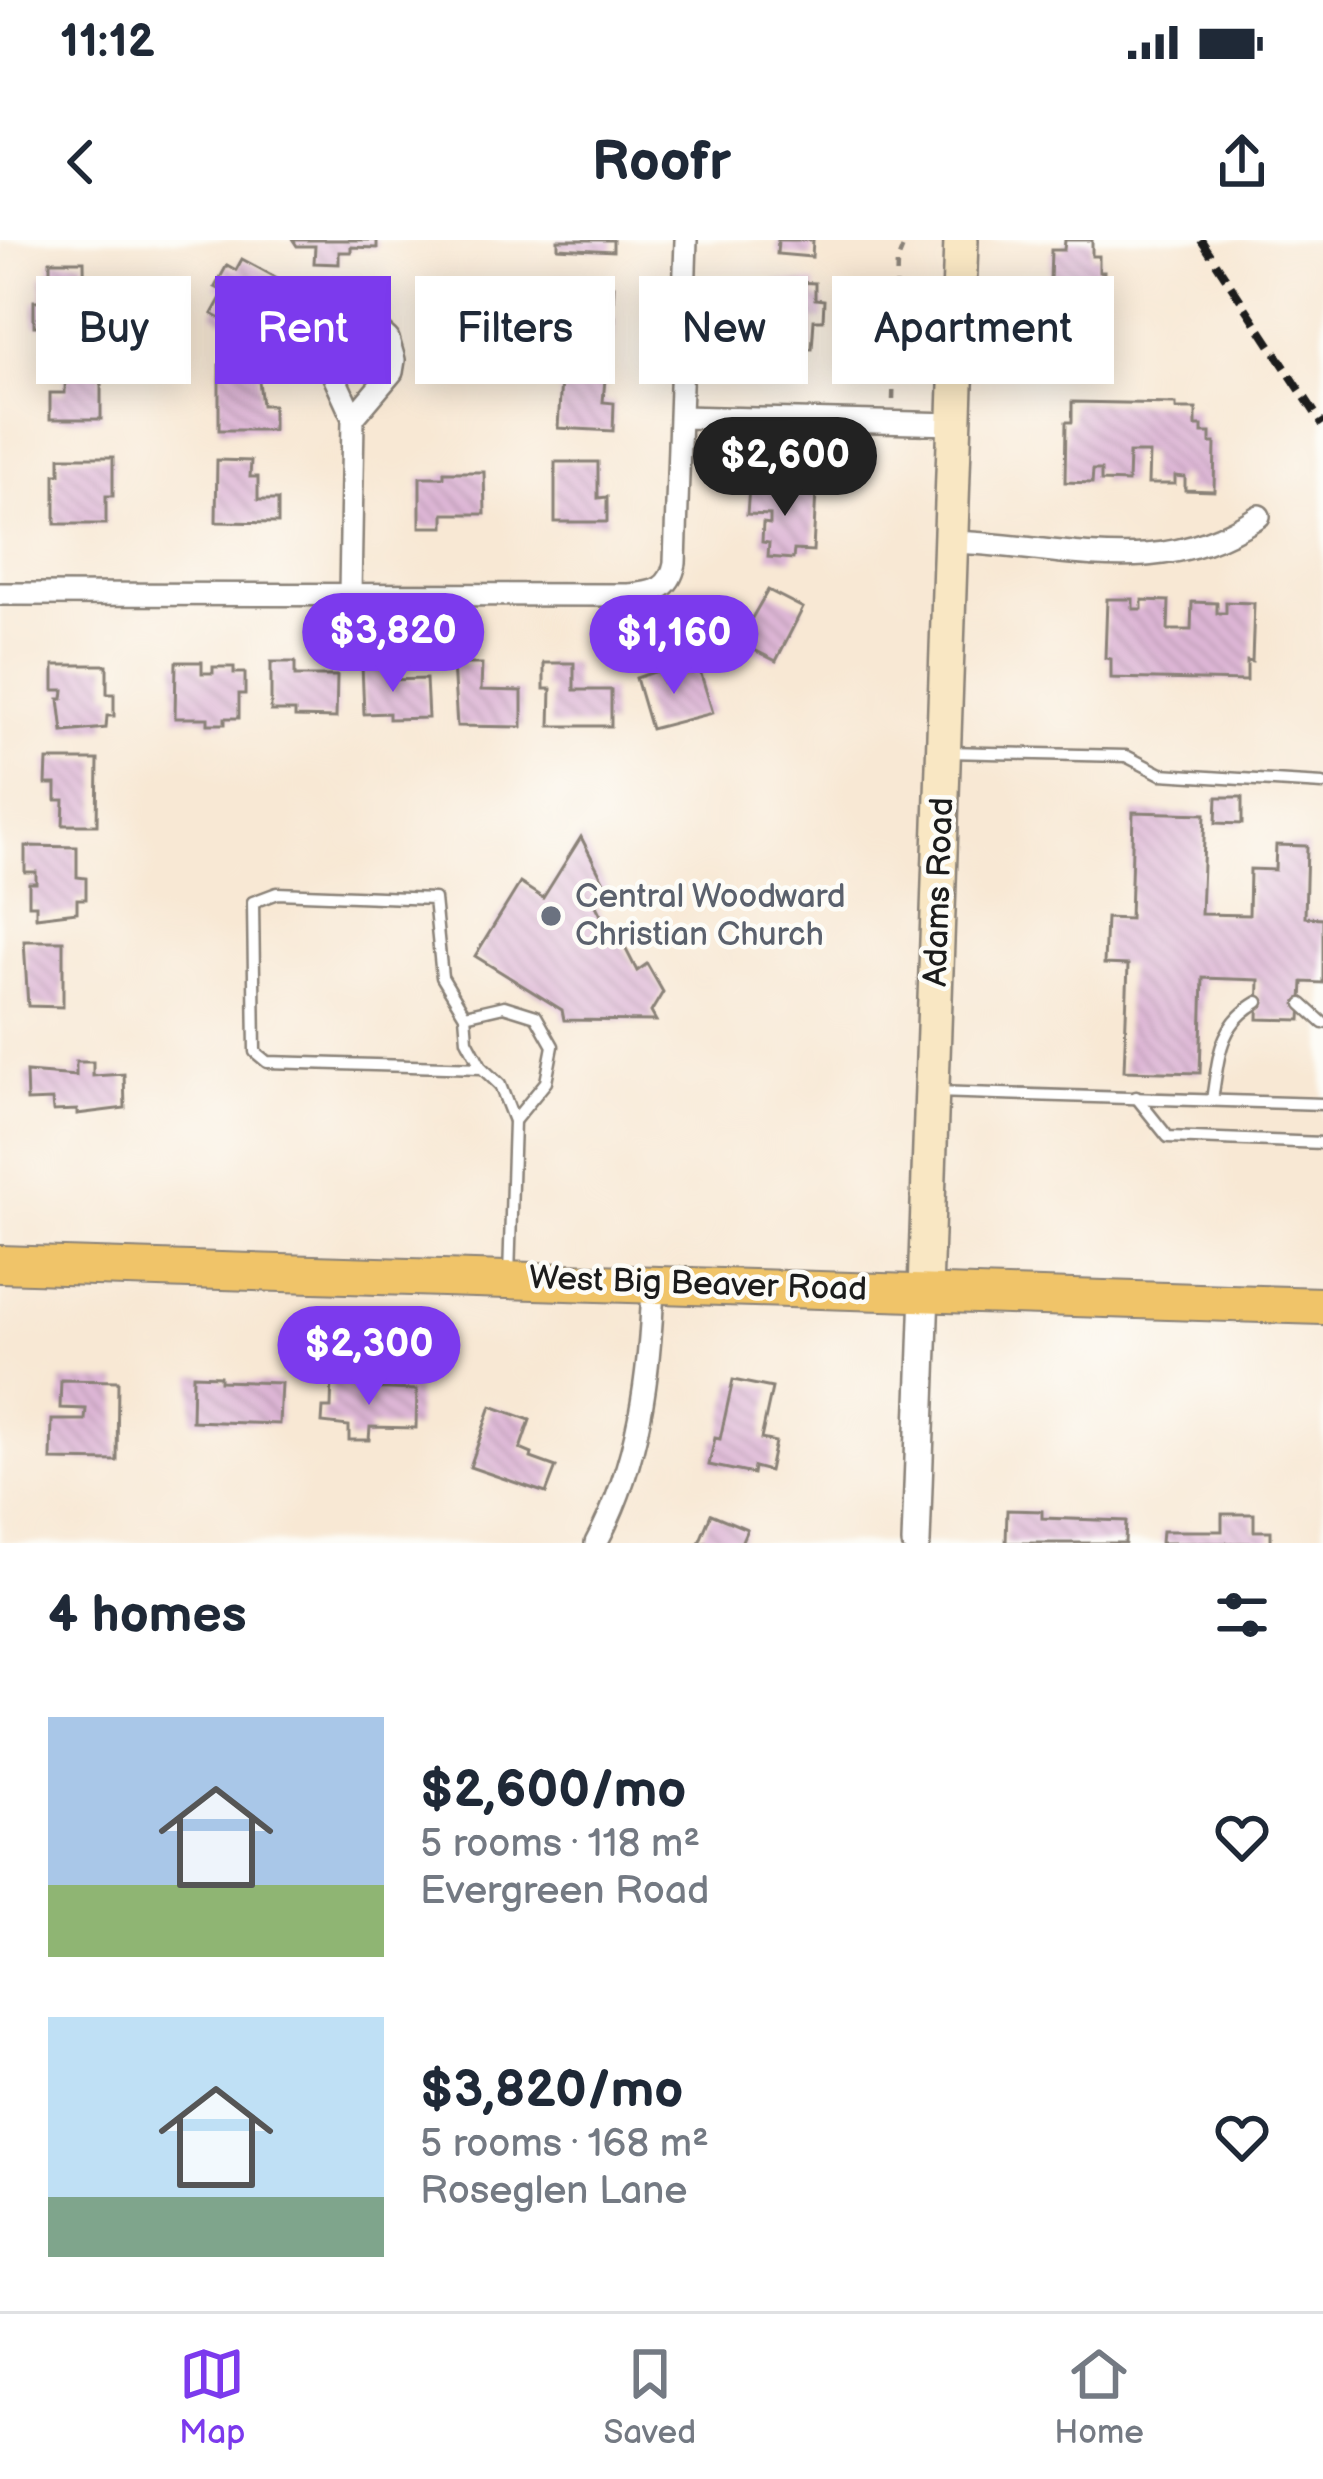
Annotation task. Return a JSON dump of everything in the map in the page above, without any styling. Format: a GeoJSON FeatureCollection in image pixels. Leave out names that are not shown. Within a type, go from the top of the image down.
{"type":"FeatureCollection","features":[{"type":"Feature","properties":{"kind":"main road","name":"Adams Road"},"geometry":{"type":"LineString","coordinates":[[925,1291],[961,240]]}},
{"type":"Feature","properties":{"kind":"main road","name":"West Big Beaver Road"},"geometry":{"type":"LineString","coordinates":[[0,1264],[1323,1306]]}},
{"type":"Feature","properties":{"kind":"street"},"geometry":{"type":"LineString","coordinates":[[0,594],[628,595],[661,590],[672,579],[675,562],[686,240]]}},
{"type":"Feature","properties":{"kind":"street"},"geometry":{"type":"LineString","coordinates":[[682,417],[955,424]]}},
{"type":"Feature","properties":{"kind":"street"},"geometry":{"type":"LineString","coordinates":[[350,594],[353,418]]}},
{"type":"Feature","properties":{"kind":"street"},"geometry":{"type":"LineString","coordinates":[[951,542],[1155,556],[1212,544],[1259,516]]}},
{"type":"Feature","properties":{"kind":"street"},"geometry":{"type":"LineString","coordinates":[[596,1543],[616,1499],[639,1417],[649,1371],[653,1284]]}},
{"type":"Feature","properties":{"kind":"street","name":"Adams Road"},"geometry":{"type":"LineString","coordinates":[[916,1543],[925,1291]]}},
{"type":"Feature","properties":{"kind":"lane"},"geometry":{"type":"LineString","coordinates":[[944,752],[1126,756],[1161,774],[1323,784]]}},
{"type":"Feature","properties":{"kind":"lane"},"geometry":{"type":"LineString","coordinates":[[482,1068],[267,1061],[255,1052],[254,902],[278,893],[434,899],[442,977],[465,1015],[467,1040],[482,1068],[500,1085],[514,1121],[508,1279]]}},
{"type":"Feature","properties":{"kind":"lane"},"geometry":{"type":"LineString","coordinates":[[1212,1100],[1221,1045],[1235,1015],[1258,1002]]}},
{"type":"Feature","properties":{"kind":"lane"},"geometry":{"type":"LineString","coordinates":[[1302,1004],[1323,1023]]}},
{"type":"Feature","properties":{"kind":"lane"},"geometry":{"type":"LineString","coordinates":[[465,1015],[504,1006],[536,1016],[553,1046],[546,1082],[514,1121]]}},
{"type":"Feature","properties":{"kind":"lane"},"geometry":{"type":"LineString","coordinates":[[931,1091],[1323,1104]]}},
{"type":"Feature","properties":{"kind":"lane"},"geometry":{"type":"LineString","coordinates":[[1136,1097],[1168,1137],[1323,1143]]}},
{"type":"Feature","properties":{"kind":"path"},"geometry":{"type":"LineString","coordinates":[[892,406],[897,262],[906,240]]}},
{"type":"Feature","properties":{"kind":"building"},"geometry":{"type":"Polygon","coordinates":[[[293,240],[377,240],[377,248],[351,247],[351,252],[339,252],[339,264],[314,263],[315,246],[297,246],[293,240]]]}},
{"type":"Feature","properties":{"kind":"building"},"geometry":{"type":"Polygon","coordinates":[[[558,240],[613,240],[613,251],[558,248],[558,240]]]}},
{"type":"Feature","properties":{"kind":"building"},"geometry":{"type":"Polygon","coordinates":[[[778,240],[813,240],[812,257],[777,254],[778,240]]]}},
{"type":"Feature","properties":{"kind":"building"},"geometry":{"type":"Polygon","coordinates":[[[1065,240],[1092,240],[1092,256],[1099,256],[1099,272],[1104,276],[1050,276],[1051,250],[1064,250],[1065,240]]]}},
{"type":"Feature","properties":{"kind":"building"},"geometry":{"type":"Polygon","coordinates":[[[242,259],[273,276],[221,276],[227,265],[236,270],[242,259]]]}},
{"type":"Feature","properties":{"kind":"building"},"geometry":{"type":"Polygon","coordinates":[[[50,261],[84,261],[84,276],[41,276],[50,275],[50,261]]]}},
{"type":"Feature","properties":{"kind":"building"},"geometry":{"type":"Polygon","coordinates":[[[808,283],[815,283],[815,299],[824,300],[823,320],[814,320],[812,349],[808,349],[808,283]]]}},
{"type":"Feature","properties":{"kind":"building"},"geometry":{"type":"Polygon","coordinates":[[[65,384],[101,384],[101,419],[50,419],[50,393],[65,393],[65,384]]]}},
{"type":"Feature","properties":{"kind":"building"},"geometry":{"type":"Polygon","coordinates":[[[219,384],[259,384],[262,405],[273,405],[273,430],[219,430],[219,384]]]}},
{"type":"Feature","properties":{"kind":"building"},"geometry":{"type":"Polygon","coordinates":[[[561,384],[605,384],[603,402],[614,403],[613,431],[558,428],[561,384]]]}},
{"type":"Feature","properties":{"kind":"building"},"geometry":{"type":"Polygon","coordinates":[[[1072,402],[1176,404],[1176,409],[1196,409],[1196,426],[1210,433],[1210,443],[1215,443],[1214,491],[1185,490],[1185,477],[1175,476],[1175,484],[1148,484],[1149,453],[1129,453],[1128,482],[1101,481],[1101,470],[1093,470],[1092,483],[1065,482],[1066,422],[1072,422],[1072,402]]]}},
{"type":"Feature","properties":{"kind":"building"},"geometry":{"type":"Polygon","coordinates":[[[60,457],[113,457],[113,496],[106,496],[106,524],[55,524],[55,474],[60,474],[60,457]]]}},
{"type":"Feature","properties":{"kind":"building"},"geometry":{"type":"Polygon","coordinates":[[[217,460],[251,461],[250,477],[258,477],[258,500],[278,500],[278,523],[216,522],[217,460]]]}},
{"type":"Feature","properties":{"kind":"building"},"geometry":{"type":"Polygon","coordinates":[[[555,462],[598,462],[598,498],[607,497],[607,522],[555,522],[555,462]]]}},
{"type":"Feature","properties":{"kind":"building"},"geometry":{"type":"Polygon","coordinates":[[[444,472],[484,472],[485,514],[444,514],[444,527],[420,527],[420,477],[444,477],[444,472]]]}},
{"type":"Feature","properties":{"kind":"building"},"geometry":{"type":"Polygon","coordinates":[[[749,487],[816,490],[813,551],[794,550],[793,559],[768,557],[769,543],[762,542],[763,523],[770,524],[770,515],[747,514],[749,487]]]}},
{"type":"Feature","properties":{"kind":"building"},"geometry":{"type":"Polygon","coordinates":[[[768,590],[803,608],[776,661],[727,636],[740,612],[752,618],[768,590]]]}},
{"type":"Feature","properties":{"kind":"building"},"geometry":{"type":"Polygon","coordinates":[[[1107,599],[1133,599],[1133,609],[1142,609],[1142,600],[1169,601],[1168,630],[1191,630],[1192,602],[1217,603],[1217,613],[1226,613],[1226,602],[1254,603],[1247,681],[1111,678],[1111,659],[1105,658],[1107,599]]]}},
{"type":"Feature","properties":{"kind":"building"},"geometry":{"type":"Polygon","coordinates":[[[176,662],[202,662],[202,673],[213,673],[213,667],[234,667],[234,673],[245,673],[239,718],[208,724],[208,718],[175,718],[176,662]]]}},
{"type":"Feature","properties":{"kind":"building"},"geometry":{"type":"Polygon","coordinates":[[[271,662],[295,662],[295,676],[337,676],[336,718],[271,711],[271,662]]]}},
{"type":"Feature","properties":{"kind":"building"},"geometry":{"type":"Polygon","coordinates":[[[544,663],[574,663],[574,690],[611,690],[611,726],[550,726],[551,689],[544,689],[544,663]]]}},
{"type":"Feature","properties":{"kind":"building"},"geometry":{"type":"Polygon","coordinates":[[[387,664],[387,680],[426,679],[428,718],[364,714],[362,665],[387,664]]]}},
{"type":"Feature","properties":{"kind":"building"},"geometry":{"type":"Polygon","coordinates":[[[453,664],[482,664],[481,690],[522,691],[522,727],[457,726],[453,664]]]}},
{"type":"Feature","properties":{"kind":"building"},"geometry":{"type":"Polygon","coordinates":[[[54,665],[107,665],[107,694],[114,694],[114,716],[107,716],[106,728],[63,732],[59,699],[64,690],[54,690],[54,665]]]}},
{"type":"Feature","properties":{"kind":"building"},"geometry":{"type":"Polygon","coordinates":[[[690,667],[692,673],[700,671],[713,713],[651,729],[636,678],[660,670],[663,682],[674,679],[672,672],[690,667]]]}},
{"type":"Feature","properties":{"kind":"building"},"geometry":{"type":"Polygon","coordinates":[[[47,760],[98,760],[97,825],[63,825],[64,800],[56,800],[56,784],[46,784],[47,760]]]}},
{"type":"Feature","properties":{"kind":"building"},"geometry":{"type":"Polygon","coordinates":[[[1217,797],[1242,797],[1242,824],[1216,823],[1217,797]]]}},
{"type":"Feature","properties":{"kind":"building"},"geometry":{"type":"Polygon","coordinates":[[[1133,812],[1205,814],[1201,914],[1249,915],[1250,869],[1275,870],[1276,845],[1307,846],[1305,917],[1323,918],[1323,983],[1303,982],[1301,1020],[1258,1019],[1259,980],[1203,978],[1200,1073],[1124,1071],[1128,965],[1104,964],[1106,918],[1130,919],[1133,812]]]}},
{"type":"Feature","properties":{"kind":"building","name":"Central Woodward Christian Church"},"geometry":{"type":"Polygon","coordinates":[[[581,837],[608,890],[593,900],[611,935],[617,932],[637,971],[647,964],[663,992],[651,1012],[656,1021],[564,1020],[562,1010],[475,956],[520,883],[543,898],[581,837]]]}},
{"type":"Feature","properties":{"kind":"building"},"geometry":{"type":"Polygon","coordinates":[[[25,846],[77,847],[77,877],[86,878],[86,899],[77,899],[77,912],[36,917],[36,905],[29,905],[29,883],[36,883],[36,872],[25,872],[25,846]]]}},
{"type":"Feature","properties":{"kind":"building"},"geometry":{"type":"Polygon","coordinates":[[[24,941],[63,941],[63,1007],[28,1006],[24,941]]]}},
{"type":"Feature","properties":{"kind":"building"},"geometry":{"type":"Polygon","coordinates":[[[76,1062],[93,1062],[93,1076],[124,1074],[125,1108],[77,1114],[77,1110],[53,1111],[52,1100],[27,1101],[26,1072],[76,1076],[76,1062]]]}},
{"type":"Feature","properties":{"kind":"building"},"geometry":{"type":"Polygon","coordinates":[[[193,1375],[281,1383],[279,1424],[192,1421],[193,1375]]]}},
{"type":"Feature","properties":{"kind":"building"},"geometry":{"type":"Polygon","coordinates":[[[332,1376],[362,1377],[361,1388],[417,1390],[416,1428],[370,1427],[369,1440],[349,1440],[349,1426],[322,1423],[323,1408],[331,1408],[332,1376]]]}},
{"type":"Feature","properties":{"kind":"building"},"geometry":{"type":"Polygon","coordinates":[[[61,1380],[118,1381],[117,1461],[51,1460],[52,1420],[85,1420],[86,1409],[60,1408],[61,1380]]]}},
{"type":"Feature","properties":{"kind":"building"},"geometry":{"type":"Polygon","coordinates":[[[733,1380],[772,1388],[761,1439],[775,1442],[769,1471],[754,1467],[753,1474],[709,1465],[733,1380]]]}},
{"type":"Feature","properties":{"kind":"building"},"geometry":{"type":"Polygon","coordinates":[[[491,1406],[530,1420],[520,1449],[556,1467],[546,1493],[470,1467],[491,1406]]]}},
{"type":"Feature","properties":{"kind":"building"},"geometry":{"type":"Polygon","coordinates":[[[1007,1510],[1042,1511],[1042,1518],[1126,1521],[1125,1543],[1006,1543],[1007,1510]]]}},
{"type":"Feature","properties":{"kind":"building"},"geometry":{"type":"Polygon","coordinates":[[[711,1514],[747,1529],[741,1543],[699,1543],[711,1514]]]}},
{"type":"Feature","properties":{"kind":"building"},"geometry":{"type":"Polygon","coordinates":[[[1222,1514],[1254,1514],[1254,1531],[1271,1531],[1271,1543],[1161,1543],[1162,1531],[1222,1531],[1222,1514]]]}},
{"type":"Feature","properties":{"kind":"railway"},"geometry":{"type":"LineString","coordinates":[[1201,240],[1323,425]]}},
{"type":"Feature","properties":{"kind":"place","name":"Central Woodward Christian Church"},"geometry":{"type":"Point","coordinates":[551,916]}}]}
